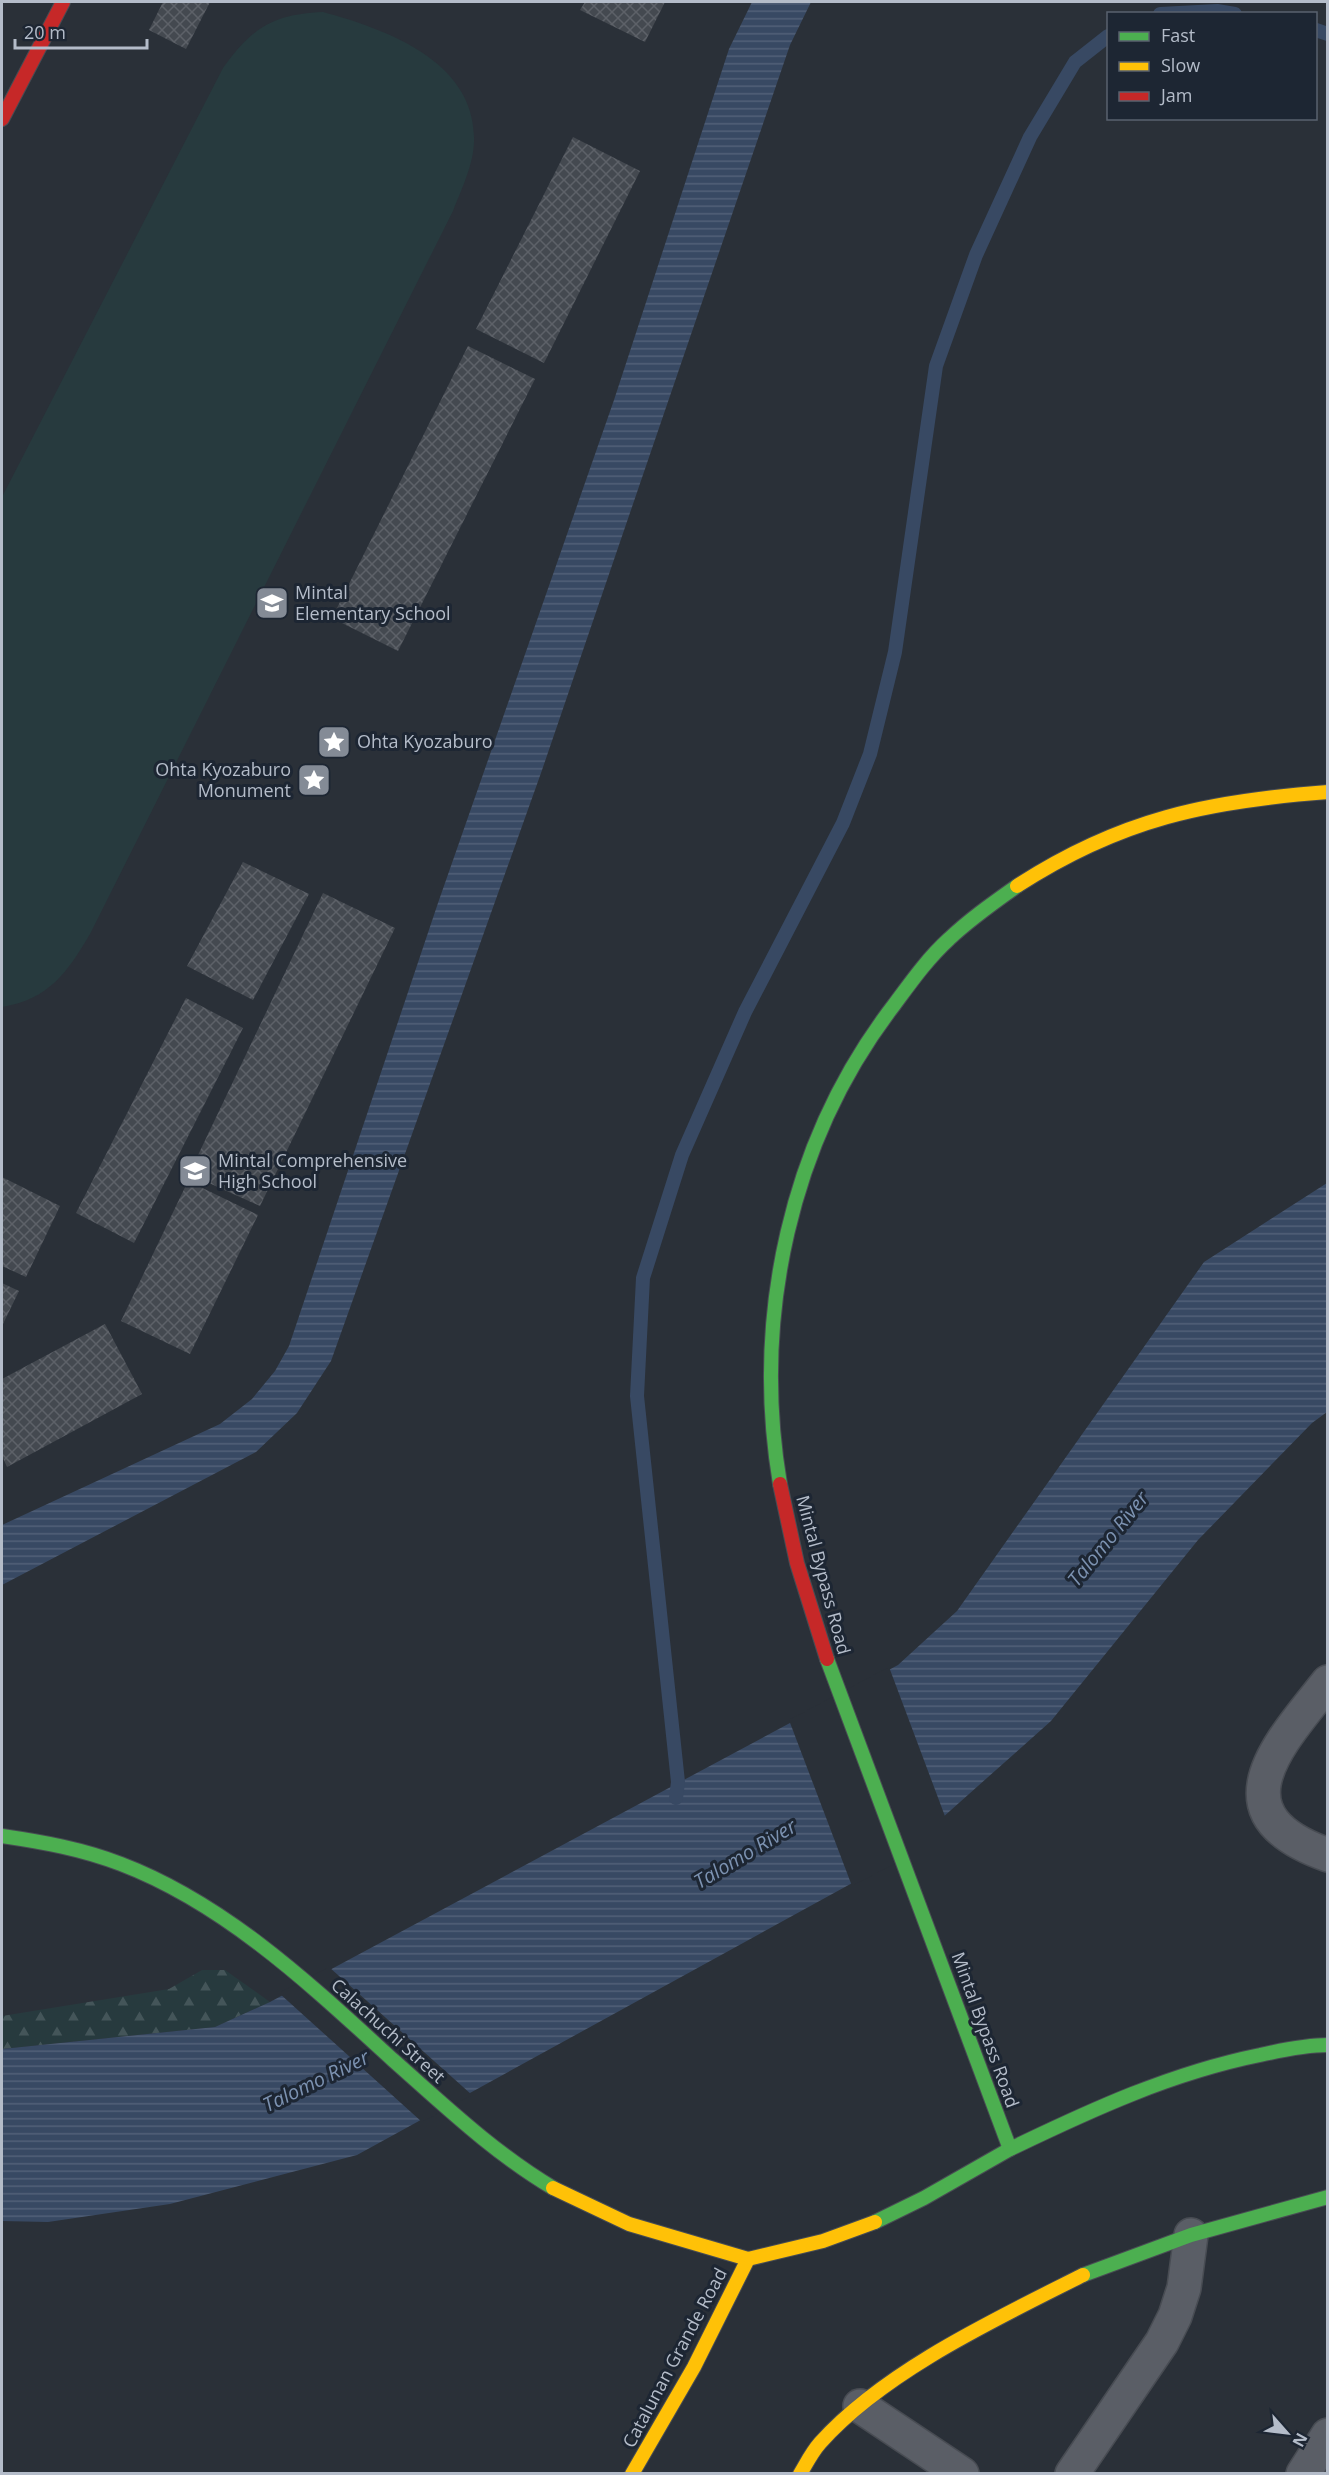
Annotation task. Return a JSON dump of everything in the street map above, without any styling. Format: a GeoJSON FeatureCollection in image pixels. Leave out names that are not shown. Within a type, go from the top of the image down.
{"type":"FeatureCollection","features":[{"type":"Feature","properties":{"kind":"main road"},"geometry":{"type":"LineString","coordinates":[[5,105],[63,2]]}},
{"type":"Feature","properties":{"kind":"main road","name":"Mintal Bypass Road"},"geometry":{"type":"LineString","coordinates":[[1010,2149],[815,1629],[787,1523],[771,1430],[772,1330],[782,1243],[808,1157],[846,1074],[893,1003],[949,938],[1002,898],[1067,855],[1133,826],[1197,808],[1258,797],[1328,792]]}},
{"type":"Feature","properties":{"kind":"main road","name":"Calachuchi Street"},"geometry":{"type":"LineString","coordinates":[[2,1836],[88,1851],[149,1875],[234,1926],[281,1959],[480,2138],[560,2193],[643,2231],[748,2259]]}},
{"type":"Feature","properties":{"kind":"main road"},"geometry":{"type":"LineString","coordinates":[[748,2259],[831,2238],[874,2222],[937,2192],[1010,2149],[1102,2103],[1184,2072],[1248,2057],[1328,2045]]}},
{"type":"Feature","properties":{"kind":"main road"},"geometry":{"type":"LineString","coordinates":[[800,2474],[819,2444],[860,2406],[917,2365],[1011,2311],[1094,2271],[1191,2235],[1328,2197]]}},
{"type":"Feature","properties":{"kind":"main road","name":"Catalunan Grande Road"},"geometry":{"type":"LineString","coordinates":[[632,2474],[694,2367],[748,2259]]}},
{"type":"Feature","properties":{"kind":"street"},"geometry":{"type":"LineString","coordinates":[[1328,1682],[1277,1747],[1263,1775],[1263,1799],[1269,1815],[1287,1835],[1310,1849],[1328,1855]]}},
{"type":"Feature","properties":{"kind":"street"},"geometry":{"type":"LineString","coordinates":[[1072,2474],[1162,2342],[1175,2316],[1184,2288],[1191,2235]]}},
{"type":"Feature","properties":{"kind":"street"},"geometry":{"type":"LineString","coordinates":[[860,2406],[962,2474]]}},
{"type":"Feature","properties":{"kind":"street"},"geometry":{"type":"LineString","coordinates":[[1303,2474],[1328,2435]]}},
{"type":"Feature","properties":{"kind":"green space"},"geometry":{"type":"Polygon","coordinates":[[[323,12],[373,28],[398,39],[421,52],[442,68],[459,87],[470,110],[474,137],[467,175],[453,211],[90,934],[73,961],[55,982],[32,998],[2,1007],[2,497],[223,68],[254,33],[265,26],[290,16],[323,12]]]}},
{"type":"Feature","properties":{"kind":"green space"},"geometry":{"type":"Polygon","coordinates":[[[202,1970],[225,1970],[270,2002],[215,2027],[2,2049],[2,2016],[169,1989],[202,1970]]]}},
{"type":"Feature","properties":{"kind":"water"},"geometry":{"type":"Polygon","coordinates":[[[752,2],[811,2],[790,45],[541,773],[331,1361],[297,1413],[256,1452],[2,1585],[2,1525],[220,1424],[252,1399],[275,1371],[289,1346],[438,903],[614,400],[729,49],[752,2]]]}},
{"type":"Feature","properties":{"kind":"water","name":"Talomo River"},"geometry":{"type":"Polygon","coordinates":[[[1327,1183],[1327,1412],[1312,1423],[1198,1540],[1051,1721],[896,1859],[357,2155],[170,2204],[48,2222],[2,2221],[2,2049],[215,2027],[270,2002],[898,1665],[957,1611],[1204,1262],[1327,1183]]]}},
{"type":"Feature","properties":{"kind":"pier"},"geometry":{"type":"Polygon","coordinates":[[[889,1667],[946,1819],[898,1862],[852,1886],[789,1720],[889,1667]]]}},
{"type":"Feature","properties":{"kind":"pier"},"geometry":{"type":"Polygon","coordinates":[[[329,1967],[472,2095],[422,2122],[279,1993],[329,1967]]]}},
{"type":"Feature","properties":{"kind":"building"},"geometry":{"type":"Polygon","coordinates":[[[163,2],[210,2],[186,49],[149,30],[163,2]]]}},
{"type":"Feature","properties":{"kind":"building"},"geometry":{"type":"Polygon","coordinates":[[[585,2],[665,2],[645,42],[580,10],[585,2]]]}},
{"type":"Feature","properties":{"kind":"building"},"geometry":{"type":"Polygon","coordinates":[[[573,137],[640,171],[544,363],[476,329],[573,137]]]}},
{"type":"Feature","properties":{"kind":"building"},"geometry":{"type":"Polygon","coordinates":[[[468,346],[535,379],[398,651],[332,618],[468,346]]]}},
{"type":"Feature","properties":{"kind":"building"},"geometry":{"type":"Polygon","coordinates":[[[243,862],[309,894],[253,1000],[187,966],[243,862]]]}},
{"type":"Feature","properties":{"kind":"building"},"geometry":{"type":"Polygon","coordinates":[[[323,893],[395,928],[260,1206],[189,1174],[323,893]]]}},
{"type":"Feature","properties":{"kind":"building"},"geometry":{"type":"Polygon","coordinates":[[[186,998],[243,1028],[134,1243],[76,1213],[186,998]]]}},
{"type":"Feature","properties":{"kind":"building"},"geometry":{"type":"Polygon","coordinates":[[[2,1177],[60,1206],[26,1277],[2,1266],[2,1177]]]}},
{"type":"Feature","properties":{"kind":"building"},"geometry":{"type":"Polygon","coordinates":[[[188,1181],[258,1215],[190,1354],[121,1321],[188,1181]]]}},
{"type":"Feature","properties":{"kind":"building"},"geometry":{"type":"Polygon","coordinates":[[[2,1283],[19,1291],[2,1326],[2,1283]]]}},
{"type":"Feature","properties":{"kind":"building"},"geometry":{"type":"Polygon","coordinates":[[[105,1324],[142,1394],[7,1467],[2,1456],[2,1379],[105,1324]]]}},
{"type":"Feature","properties":{"kind":"waterway"},"geometry":{"type":"LineString","coordinates":[[1198,12],[1223,12]]}},
{"type":"Feature","properties":{"kind":"waterway"},"geometry":{"type":"LineString","coordinates":[[1317,30],[1328,34]]}},
{"type":"Feature","properties":{"kind":"waterway"},"geometry":{"type":"LineString","coordinates":[[676,1798],[678,1782],[637,1396],[643,1278],[682,1155],[745,1012],[843,823],[870,754],[895,652],[936,366],[976,255],[1030,137],[1075,62],[1107,37]]}},
{"type":"Feature","properties":{"kind":"traffic: fast"},"geometry":{"type":"LineString","coordinates":[[780,1484],[773,1421],[771,1358],[776,1295],[788,1232],[805,1172],[828,1113],[858,1057],[927,962],[941,946],[973,918],[1017,886]]}},
{"type":"Feature","properties":{"kind":"traffic: fast"},"geometry":{"type":"LineString","coordinates":[[827,1659],[1010,2149],[924,2198],[875,2222]]}},
{"type":"Feature","properties":{"kind":"traffic: fast"},"geometry":{"type":"LineString","coordinates":[[2,1836],[92,1854],[160,1881],[196,1901],[266,1949],[470,2128],[510,2160],[553,2188]]}},
{"type":"Feature","properties":{"kind":"traffic: fast"},"geometry":{"type":"LineString","coordinates":[[1010,2149],[1071,2120],[1163,2082],[1277,2051],[1328,2045]]}},
{"type":"Feature","properties":{"kind":"traffic: fast"},"geometry":{"type":"LineString","coordinates":[[1083,2275],[1191,2235],[1328,2197]]}},
{"type":"Feature","properties":{"kind":"traffic: slow"},"geometry":{"type":"LineString","coordinates":[[1017,886],[1092,844],[1166,817],[1243,801],[1328,792]]}},
{"type":"Feature","properties":{"kind":"traffic: slow"},"geometry":{"type":"LineString","coordinates":[[553,2188],[629,2224],[748,2259]]}},
{"type":"Feature","properties":{"kind":"traffic: slow"},"geometry":{"type":"LineString","coordinates":[[632,2474],[694,2367],[748,2259],[823,2241],[875,2222]]}},
{"type":"Feature","properties":{"kind":"traffic: slow"},"geometry":{"type":"LineString","coordinates":[[800,2474],[820,2443],[876,2392],[979,2328],[1083,2275]]}},
{"type":"Feature","properties":{"kind":"traffic: jam"},"geometry":{"type":"LineString","coordinates":[[2,119],[63,2]]}},
{"type":"Feature","properties":{"kind":"traffic: jam"},"geometry":{"type":"LineString","coordinates":[[780,1484],[797,1563],[827,1659]]}},
{"type":"Feature","properties":{"kind":"place","name":"Mintal Elementary School"},"geometry":{"type":"Point","coordinates":[272,603]}},
{"type":"Feature","properties":{"kind":"place","name":"Ohta Kyozaburo"},"geometry":{"type":"Point","coordinates":[334,742]}},
{"type":"Feature","properties":{"kind":"place","name":"Ohta Kyozaburo Monument"},"geometry":{"type":"Point","coordinates":[314,780]}},
{"type":"Feature","properties":{"kind":"place","name":"Mintal Comprehensive High School"},"geometry":{"type":"Point","coordinates":[195,1171]}}]}
